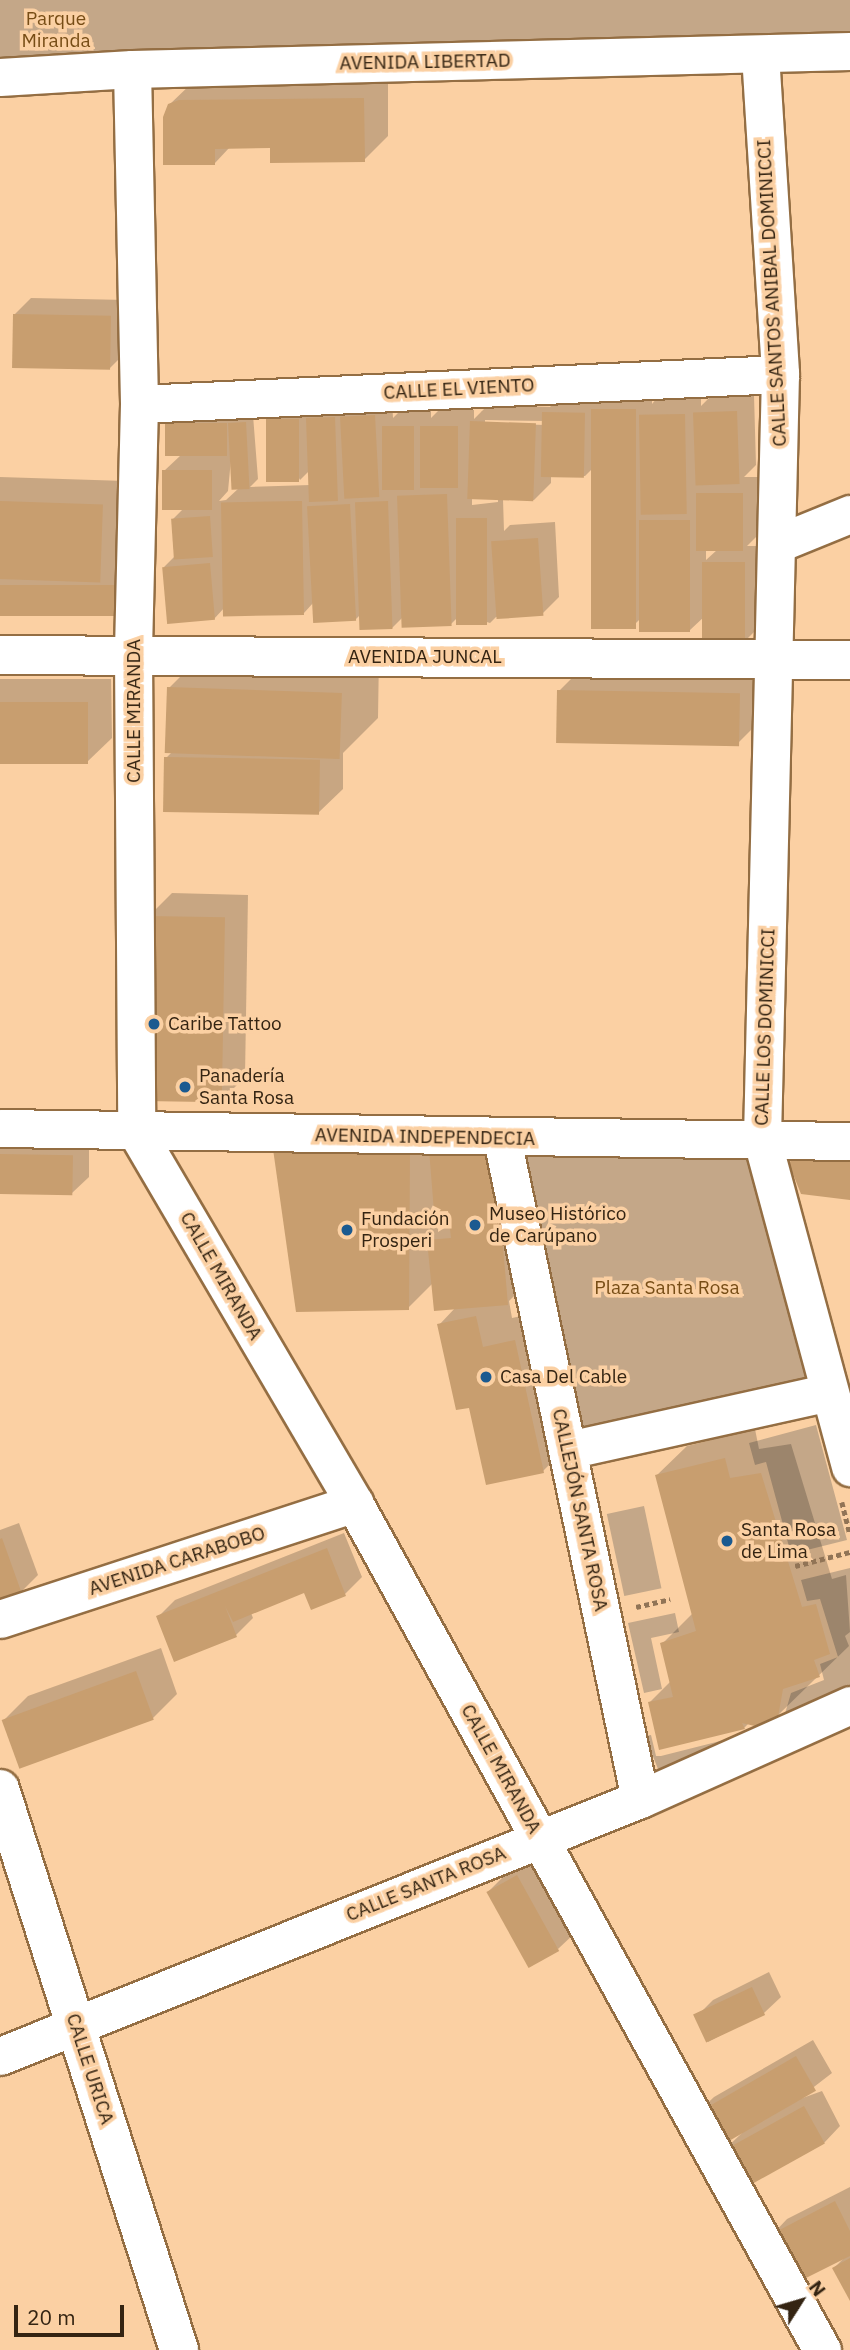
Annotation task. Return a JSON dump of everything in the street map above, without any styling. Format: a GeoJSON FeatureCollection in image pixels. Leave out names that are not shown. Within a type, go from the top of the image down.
{"type":"FeatureCollection","features":[{"type":"Feature","properties":{"kind":"main road","name":"AVENIDA JUNCAL"},"geometry":{"type":"LineString","coordinates":[[0,655],[850,660]]}},
{"type":"Feature","properties":{"kind":"main road","name":"CALLE URICA"},"geometry":{"type":"LineString","coordinates":[[0,1789],[179,2350]]}},
{"type":"Feature","properties":{"kind":"street","name":"AVENIDA LIBERTAD"},"geometry":{"type":"LineString","coordinates":[[0,77],[132,69],[850,51]]}},
{"type":"Feature","properties":{"kind":"street","name":"CALLE SANTOS ANIBAL DOMINICCI"},"geometry":{"type":"LineString","coordinates":[[760,54],[780,374],[776,659]]}},
{"type":"Feature","properties":{"kind":"street","name":"CALLE MIRANDA"},"geometry":{"type":"LineString","coordinates":[[132,69],[139,404],[133,654],[136,1131],[354,1503],[822,2350]]}},
{"type":"Feature","properties":{"kind":"street","name":"CALLE EL VIENTO"},"geometry":{"type":"LineString","coordinates":[[139,404],[780,374]]}},
{"type":"Feature","properties":{"kind":"street"},"geometry":{"type":"LineString","coordinates":[[779,543],[850,514]]}},
{"type":"Feature","properties":{"kind":"street","name":"CALLE LOS DOMINICCI"},"geometry":{"type":"LineString","coordinates":[[776,659],[762,1140],[829,1392],[845,1480]]}},
{"type":"Feature","properties":{"kind":"street","name":"AVENIDA INDEPENDECIA"},"geometry":{"type":"LineString","coordinates":[[0,1128],[502,1139],[850,1141]]}},
{"type":"Feature","properties":{"kind":"street","name":"CALLEJÓN SANTA ROSA"},"geometry":{"type":"LineString","coordinates":[[502,1139],[640,1799]]}},
{"type":"Feature","properties":{"kind":"street"},"geometry":{"type":"LineString","coordinates":[[568,1450],[829,1392]]}},
{"type":"Feature","properties":{"kind":"street","name":"AVENIDA CARABOBO"},"geometry":{"type":"LineString","coordinates":[[0,1619],[354,1503]]}},
{"type":"Feature","properties":{"kind":"street","name":"CALLE SANTA ROSA"},"geometry":{"type":"LineString","coordinates":[[0,2056],[640,1799],[850,1705]]}},
{"type":"Feature","properties":{"kind":"path"},"geometry":{"type":"LineString","coordinates":[[845,1480],[850,1534]]}},
{"type":"Feature","properties":{"kind":"path"},"geometry":{"type":"LineString","coordinates":[[795,1566],[850,1552]]}},
{"type":"Feature","properties":{"kind":"path"},"geometry":{"type":"LineString","coordinates":[[631,1609],[670,1599]]}},
{"type":"Feature","properties":{"kind":"green space","name":"Parque Miranda"},"geometry":{"type":"Polygon","coordinates":[[[0,0],[850,0],[850,41],[0,62],[0,0]]]}},
{"type":"Feature","properties":{"kind":"green space","name":"Plaza Santa Rosa"},"geometry":{"type":"Polygon","coordinates":[[[502,1139],[762,1140],[829,1392],[568,1450],[502,1139]]]}},
{"type":"Feature","properties":{"kind":"green space"},"geometry":{"type":"Polygon","coordinates":[[[816,1425],[847,1540],[791,1554],[766,1462],[755,1465],[749,1443],[816,1425]]]}},
{"type":"Feature","properties":{"kind":"green space"},"geometry":{"type":"Polygon","coordinates":[[[644,1506],[661,1588],[624,1596],[607,1514],[644,1506]]]}},
{"type":"Feature","properties":{"kind":"green space"},"geometry":{"type":"Polygon","coordinates":[[[850,1568],[850,1694],[784,1717],[791,1693],[824,1680],[820,1664],[838,1657],[820,1599],[807,1601],[801,1580],[850,1568]]]}},
{"type":"Feature","properties":{"kind":"green space"},"geometry":{"type":"Polygon","coordinates":[[[675,1613],[679,1632],[651,1638],[662,1689],[644,1693],[628,1623],[675,1613]]]}},
{"type":"Feature","properties":{"kind":"green space"},"geometry":{"type":"Polygon","coordinates":[[[748,1734],[658,1769],[645,1736],[651,1735],[656,1756],[661,1756],[748,1734]]]}},
{"type":"Feature","properties":{"kind":"building"},"geometry":{"type":"Polygon","coordinates":[[[364,98],[365,162],[270,163],[270,148],[215,149],[215,165],[163,165],[163,117],[168,104],[179,100],[364,98]]]}},
{"type":"Feature","properties":{"kind":"building"},"geometry":{"type":"Polygon","coordinates":[[[13,314],[111,316],[110,370],[12,368],[13,314]]]}},
{"type":"Feature","properties":{"kind":"building"},"geometry":{"type":"Polygon","coordinates":[[[591,409],[636,409],[636,629],[591,629],[591,409]]]}},
{"type":"Feature","properties":{"kind":"building"},"geometry":{"type":"Polygon","coordinates":[[[737,411],[740,484],[696,485],[693,413],[737,411]]]}},
{"type":"Feature","properties":{"kind":"building"},"geometry":{"type":"Polygon","coordinates":[[[542,412],[585,413],[584,478],[541,477],[542,412]]]}},
{"type":"Feature","properties":{"kind":"building"},"geometry":{"type":"Polygon","coordinates":[[[685,414],[687,514],[641,515],[639,415],[685,414]]]}},
{"type":"Feature","properties":{"kind":"building"},"geometry":{"type":"Polygon","coordinates":[[[375,415],[379,497],[344,499],[340,417],[375,415]]]}},
{"type":"Feature","properties":{"kind":"building"},"geometry":{"type":"Polygon","coordinates":[[[335,417],[338,501],[309,502],[306,418],[335,417]]]}},
{"type":"Feature","properties":{"kind":"building"},"geometry":{"type":"Polygon","coordinates":[[[266,419],[299,419],[299,482],[266,482],[266,419]]]}},
{"type":"Feature","properties":{"kind":"building"},"geometry":{"type":"Polygon","coordinates":[[[470,421],[536,423],[533,501],[467,499],[470,421]]]}},
{"type":"Feature","properties":{"kind":"building"},"geometry":{"type":"Polygon","coordinates":[[[246,422],[250,489],[232,490],[228,423],[246,422]]]}},
{"type":"Feature","properties":{"kind":"building"},"geometry":{"type":"Polygon","coordinates":[[[165,423],[227,423],[227,456],[165,456],[165,423]]]}},
{"type":"Feature","properties":{"kind":"building"},"geometry":{"type":"Polygon","coordinates":[[[382,426],[414,426],[414,490],[382,490],[382,426]]]}},
{"type":"Feature","properties":{"kind":"building"},"geometry":{"type":"Polygon","coordinates":[[[420,426],[458,426],[458,488],[420,488],[420,426]]]}},
{"type":"Feature","properties":{"kind":"building"},"geometry":{"type":"Polygon","coordinates":[[[162,470],[212,470],[212,510],[162,510],[162,470]]]}},
{"type":"Feature","properties":{"kind":"building"},"geometry":{"type":"Polygon","coordinates":[[[696,493],[743,493],[743,551],[696,551],[696,493]]]}},
{"type":"Feature","properties":{"kind":"building"},"geometry":{"type":"Polygon","coordinates":[[[447,494],[452,626],[402,628],[397,496],[447,494]]]}},
{"type":"Feature","properties":{"kind":"building"},"geometry":{"type":"Polygon","coordinates":[[[0,501],[103,505],[100,583],[0,579],[0,501]]]}},
{"type":"Feature","properties":{"kind":"building"},"geometry":{"type":"Polygon","coordinates":[[[302,501],[304,615],[223,616],[221,502],[302,501]]]}},
{"type":"Feature","properties":{"kind":"building"},"geometry":{"type":"Polygon","coordinates":[[[388,501],[392,629],[359,630],[355,502],[388,501]]]}},
{"type":"Feature","properties":{"kind":"building"},"geometry":{"type":"Polygon","coordinates":[[[350,504],[356,621],[313,623],[307,506],[350,504]]]}},
{"type":"Feature","properties":{"kind":"building"},"geometry":{"type":"Polygon","coordinates":[[[210,516],[213,557],[174,560],[171,519],[210,516]]]}},
{"type":"Feature","properties":{"kind":"building"},"geometry":{"type":"Polygon","coordinates":[[[456,518],[487,518],[487,625],[456,625],[456,518]]]}},
{"type":"Feature","properties":{"kind":"building"},"geometry":{"type":"Polygon","coordinates":[[[639,520],[690,520],[690,632],[639,632],[639,520]]]}},
{"type":"Feature","properties":{"kind":"building"},"geometry":{"type":"Polygon","coordinates":[[[538,538],[543,616],[497,619],[491,541],[538,538]]]}},
{"type":"Feature","properties":{"kind":"building"},"geometry":{"type":"Polygon","coordinates":[[[702,562],[745,562],[745,643],[702,643],[702,562]]]}},
{"type":"Feature","properties":{"kind":"building"},"geometry":{"type":"Polygon","coordinates":[[[210,563],[215,620],[167,624],[162,567],[210,563]]]}},
{"type":"Feature","properties":{"kind":"building"},"geometry":{"type":"Polygon","coordinates":[[[0,585],[115,585],[115,616],[0,616],[0,585]]]}},
{"type":"Feature","properties":{"kind":"building"},"geometry":{"type":"Polygon","coordinates":[[[167,687],[342,693],[340,759],[165,753],[167,687]]]}},
{"type":"Feature","properties":{"kind":"building"},"geometry":{"type":"Polygon","coordinates":[[[557,690],[740,693],[739,746],[556,743],[557,690]]]}},
{"type":"Feature","properties":{"kind":"building"},"geometry":{"type":"Polygon","coordinates":[[[0,702],[88,702],[88,764],[0,764],[0,702]]]}},
{"type":"Feature","properties":{"kind":"building"},"geometry":{"type":"Polygon","coordinates":[[[164,757],[320,760],[319,815],[163,812],[164,757]]]}},
{"type":"Feature","properties":{"kind":"building"},"geometry":{"type":"Polygon","coordinates":[[[147,916],[225,917],[222,1102],[144,1101],[147,916]]]}},
{"type":"Feature","properties":{"kind":"building","name":"Museo Histórico de Carúpano"},"geometry":{"type":"Polygon","coordinates":[[[494,1143],[508,1305],[434,1311],[427,1240],[451,1238],[448,1211],[434,1212],[429,1149],[494,1143]]]}},
{"type":"Feature","properties":{"kind":"building","name":"Fundación Prosperi"},"geometry":{"type":"Polygon","coordinates":[[[273,1149],[410,1151],[409,1310],[296,1312],[273,1149]]]}},
{"type":"Feature","properties":{"kind":"building"},"geometry":{"type":"Polygon","coordinates":[[[0,1154],[73,1155],[72,1195],[0,1194],[0,1154]]]}},
{"type":"Feature","properties":{"kind":"building"},"geometry":{"type":"Polygon","coordinates":[[[794,1154],[850,1156],[850,1200],[801,1194],[789,1164],[794,1154]]]}},
{"type":"Feature","properties":{"kind":"building","name":"Casa Del Cable"},"geometry":{"type":"Polygon","coordinates":[[[476,1316],[483,1347],[515,1340],[544,1473],[486,1485],[469,1408],[456,1410],[437,1324],[476,1316]]]}},
{"type":"Feature","properties":{"kind":"building","name":"Santa Rosa de Lima"},"geometry":{"type":"Polygon","coordinates":[[[725,1458],[730,1478],[761,1473],[802,1607],[816,1604],[830,1654],[814,1660],[820,1677],[783,1689],[778,1717],[759,1727],[742,1723],[745,1729],[659,1750],[648,1702],[673,1697],[660,1643],[696,1631],[655,1475],[725,1458]]]}},
{"type":"Feature","properties":{"kind":"building"},"geometry":{"type":"Polygon","coordinates":[[[2,1538],[22,1594],[0,1601],[0,1539],[2,1538]]]}},
{"type":"Feature","properties":{"kind":"building"},"geometry":{"type":"Polygon","coordinates":[[[327,1548],[346,1596],[311,1610],[304,1593],[233,1622],[225,1606],[237,1637],[174,1662],[156,1616],[327,1548]]]}},
{"type":"Feature","properties":{"kind":"building"},"geometry":{"type":"Polygon","coordinates":[[[136,1671],[154,1720],[19,1769],[2,1720],[136,1671]]]}},
{"type":"Feature","properties":{"kind":"building"},"geometry":{"type":"Polygon","coordinates":[[[517,1875],[559,1951],[529,1968],[486,1892],[517,1875]]]}},
{"type":"Feature","properties":{"kind":"building"},"geometry":{"type":"Polygon","coordinates":[[[752,1987],[765,2015],[706,2043],[693,2014],[752,1987]]]}},
{"type":"Feature","properties":{"kind":"building"},"geometry":{"type":"Polygon","coordinates":[[[796,2056],[816,2091],[716,2149],[696,2114],[796,2056]]]}},
{"type":"Feature","properties":{"kind":"building"},"geometry":{"type":"Polygon","coordinates":[[[804,2106],[825,2144],[743,2189],[722,2152],[804,2106]]]}},
{"type":"Feature","properties":{"kind":"building"},"geometry":{"type":"Polygon","coordinates":[[[835,2201],[850,2231],[850,2256],[794,2284],[768,2236],[835,2201]]]}},
{"type":"Feature","properties":{"kind":"building"},"geometry":{"type":"Polygon","coordinates":[[[850,2258],[850,2301],[832,2268],[850,2258]]]}},
{"type":"Feature","properties":{"kind":"place","name":"Caribe Tattoo"},"geometry":{"type":"Point","coordinates":[154,1024]}},
{"type":"Feature","properties":{"kind":"place","name":"Panadería Santa Rosa"},"geometry":{"type":"Point","coordinates":[185,1087]}},
{"type":"Feature","properties":{"kind":"place","name":"Museo Histórico de Carúpano"},"geometry":{"type":"Point","coordinates":[475,1225]}},
{"type":"Feature","properties":{"kind":"place","name":"Fundación Prosperi"},"geometry":{"type":"Point","coordinates":[347,1230]}},
{"type":"Feature","properties":{"kind":"place","name":"Casa Del Cable"},"geometry":{"type":"Point","coordinates":[486,1377]}},
{"type":"Feature","properties":{"kind":"place","name":"Santa Rosa de Lima"},"geometry":{"type":"Point","coordinates":[727,1541]}}]}
